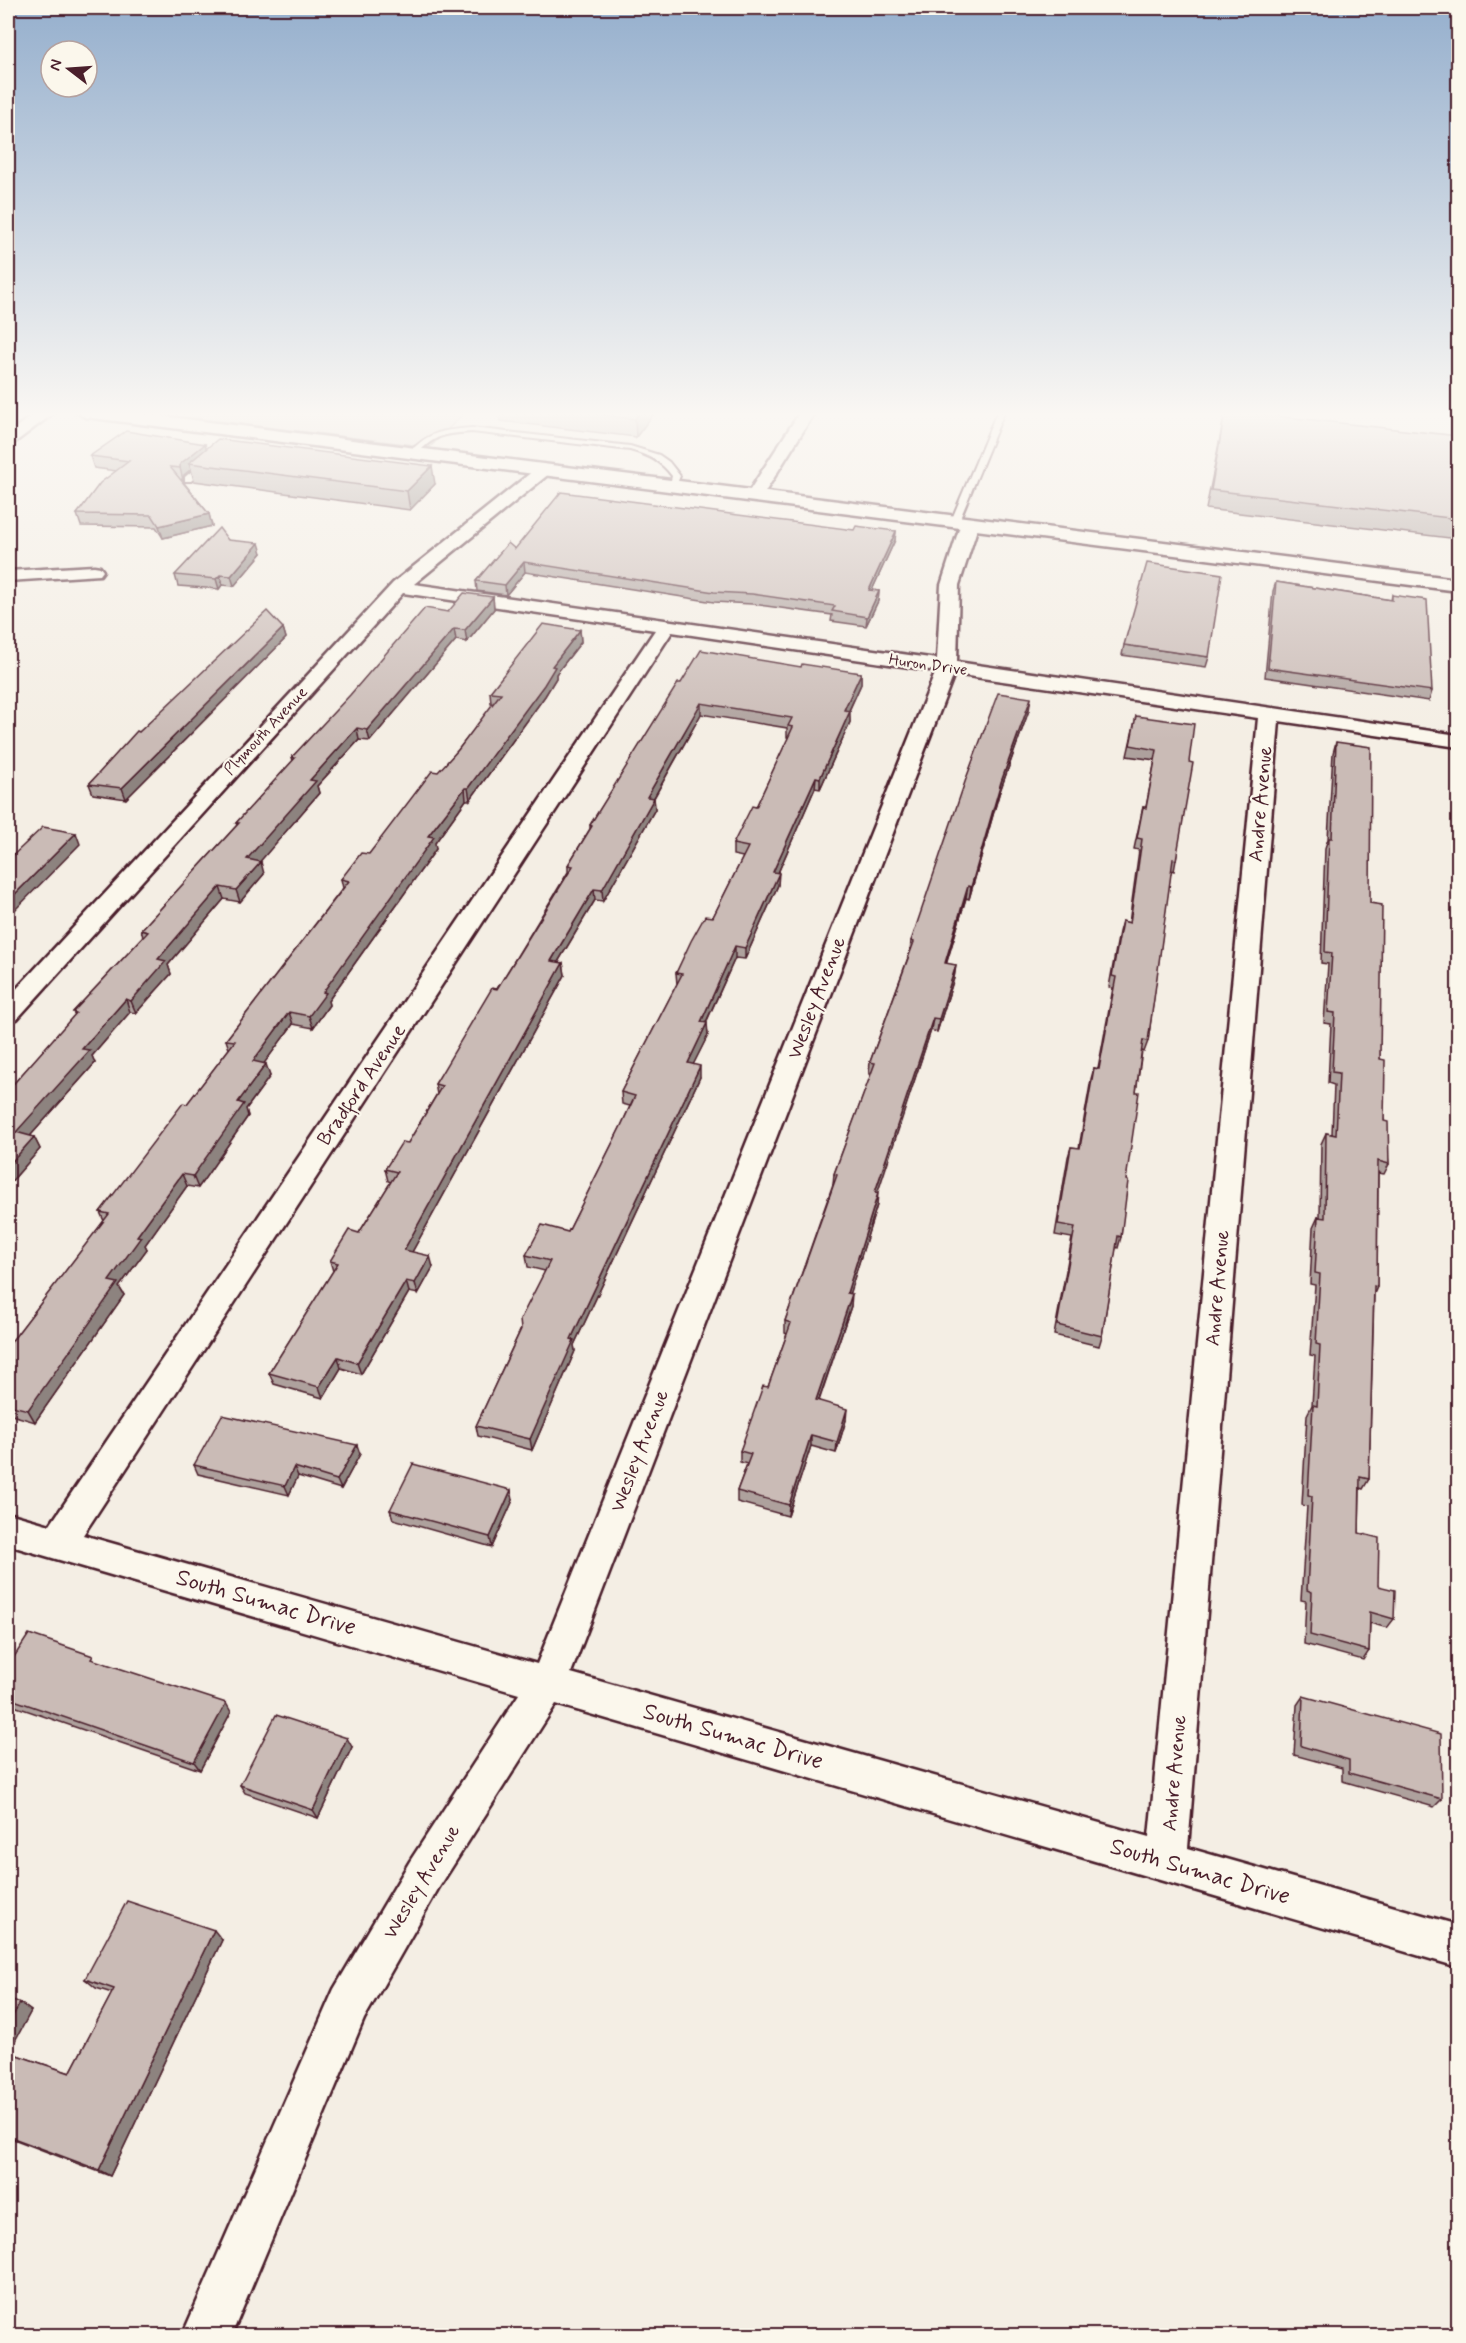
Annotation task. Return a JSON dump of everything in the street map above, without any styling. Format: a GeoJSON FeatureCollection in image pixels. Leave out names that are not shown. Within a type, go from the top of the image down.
{"type":"FeatureCollection","features":[{"type":"Feature","properties":{"kind":"street","name":"Plymouth Avenue"},"geometry":{"type":"LineString","coordinates":[[8,1013],[399,587],[480,521]]}},
{"type":"Feature","properties":{"kind":"street"},"geometry":{"type":"LineString","coordinates":[[957,521],[1458,585]]}},
{"type":"Feature","properties":{"kind":"street","name":"Wesley Avenue"},"geometry":{"type":"LineString","coordinates":[[206,2336],[349,2004],[424,1875],[548,1683],[947,667],[950,585],[962,522]]}},
{"type":"Feature","properties":{"kind":"street"},"geometry":{"type":"LineString","coordinates":[[8,576],[94,572]]}},
{"type":"Feature","properties":{"kind":"street","name":"Huron Drive"},"geometry":{"type":"LineString","coordinates":[[399,587],[1458,741]]}},
{"type":"Feature","properties":{"kind":"street","name":"Bradford Avenue"},"geometry":{"type":"LineString","coordinates":[[58,1543],[666,627]]}},
{"type":"Feature","properties":{"kind":"street","name":"Andre Avenue"},"geometry":{"type":"LineString","coordinates":[[1167,1863],[1269,714]]}},
{"type":"Feature","properties":{"kind":"street","name":"South Sumac Drive"},"geometry":{"type":"LineString","coordinates":[[8,1529],[1458,1946]]}},
{"type":"Feature","properties":{"kind":"building"},"geometry":{"type":"Polygon","coordinates":[[[156,521],[178,521],[159,526],[156,521]]]}},
{"type":"Feature","properties":{"kind":"building"},"geometry":{"type":"Polygon","coordinates":[[[537,521],[787,521],[854,530],[856,526],[896,531],[869,590],[879,591],[867,617],[832,611],[835,606],[752,594],[714,592],[524,562],[505,585],[476,581],[508,543],[515,549],[537,521]]]}},
{"type":"Feature","properties":{"kind":"building"},"geometry":{"type":"Polygon","coordinates":[[[219,528],[228,540],[259,543],[231,576],[220,575],[216,579],[175,575],[219,528]]]}},
{"type":"Feature","properties":{"kind":"building"},"geometry":{"type":"Polygon","coordinates":[[[1147,563],[1222,574],[1209,657],[1124,645],[1147,563]]]}},
{"type":"Feature","properties":{"kind":"building"},"geometry":{"type":"Polygon","coordinates":[[[1276,582],[1392,600],[1392,595],[1427,600],[1432,691],[1268,668],[1276,582]]]}},
{"type":"Feature","properties":{"kind":"building"},"geometry":{"type":"Polygon","coordinates":[[[464,593],[493,597],[465,630],[454,629],[367,730],[357,728],[310,780],[316,781],[247,859],[261,862],[236,890],[220,887],[158,959],[166,961],[131,1001],[126,999],[82,1049],[90,1050],[16,1132],[34,1137],[8,1166],[8,1090],[76,1013],[73,1012],[148,932],[141,930],[239,823],[236,823],[295,758],[292,757],[350,695],[425,608],[448,612],[464,593]]]}},
{"type":"Feature","properties":{"kind":"building"},"geometry":{"type":"Polygon","coordinates":[[[267,611],[283,628],[122,788],[89,784],[137,731],[139,732],[267,611]]]}},
{"type":"Feature","properties":{"kind":"building"},"geometry":{"type":"Polygon","coordinates":[[[543,624],[580,630],[552,666],[555,667],[544,685],[468,788],[465,788],[428,836],[434,837],[323,992],[326,993],[309,1016],[289,1012],[253,1061],[266,1064],[238,1102],[244,1104],[193,1176],[182,1174],[137,1236],[141,1237],[109,1281],[118,1283],[28,1410],[8,1405],[8,1346],[109,1214],[100,1212],[183,1103],[187,1104],[235,1041],[226,1040],[349,881],[341,879],[361,853],[369,854],[432,771],[438,772],[458,750],[501,693],[490,692],[543,624]]]}},
{"type":"Feature","properties":{"kind":"building"},"geometry":{"type":"Polygon","coordinates":[[[701,650],[801,667],[802,664],[861,673],[844,710],[850,711],[820,778],[816,777],[773,872],[779,873],[745,948],[735,946],[701,1022],[707,1023],[688,1063],[700,1066],[571,1339],[574,1340],[530,1439],[476,1426],[521,1329],[520,1320],[550,1261],[526,1255],[542,1225],[568,1232],[621,1126],[635,1096],[621,1092],[682,974],[676,973],[691,941],[705,916],[713,917],[748,847],[733,844],[752,806],[756,807],[793,727],[788,726],[792,718],[701,703],[647,797],[654,798],[602,890],[594,889],[551,961],[563,963],[404,1250],[430,1256],[415,1283],[406,1281],[357,1363],[338,1357],[319,1387],[269,1373],[338,1263],[330,1261],[349,1230],[359,1233],[397,1172],[385,1169],[402,1142],[408,1143],[442,1086],[435,1084],[492,988],[497,989],[573,866],[568,865],[592,826],[590,825],[701,650]]]}},
{"type":"Feature","properties":{"kind":"building"},"geometry":{"type":"Polygon","coordinates":[[[998,693],[1031,698],[1001,782],[971,887],[968,886],[945,963],[956,965],[939,1019],[933,1018],[875,1192],[878,1193],[847,1293],[852,1294],[816,1400],[847,1409],[837,1442],[811,1435],[789,1505],[737,1491],[751,1454],[740,1451],[763,1386],[768,1387],[791,1323],[785,1321],[837,1175],[834,1174],[875,1063],[870,1062],[914,942],[911,941],[998,693]]]}},
{"type":"Feature","properties":{"kind":"building"},"geometry":{"type":"Polygon","coordinates":[[[1136,716],[1194,724],[1189,762],[1193,763],[1176,860],[1173,859],[1148,1041],[1143,1040],[1121,1237],[1118,1236],[1102,1336],[1057,1325],[1075,1227],[1058,1224],[1071,1147],[1080,1148],[1094,1068],[1099,1069],[1116,977],[1112,976],[1122,921],[1130,923],[1142,839],[1137,838],[1143,807],[1146,808],[1157,750],[1130,745],[1136,716]]]}},
{"type":"Feature","properties":{"kind":"building"},"geometry":{"type":"Polygon","coordinates":[[[1336,742],[1371,747],[1370,903],[1382,905],[1380,1059],[1385,1060],[1384,1121],[1388,1122],[1389,1164],[1378,1161],[1377,1287],[1374,1286],[1369,1479],[1360,1477],[1359,1533],[1379,1538],[1378,1586],[1395,1590],[1394,1619],[1370,1612],[1369,1651],[1310,1635],[1312,1592],[1307,1590],[1312,1496],[1308,1495],[1313,1405],[1317,1406],[1320,1345],[1316,1344],[1320,1274],[1315,1273],[1318,1217],[1325,1218],[1326,1133],[1336,1135],[1339,1073],[1332,1072],[1335,1013],[1328,1012],[1332,953],[1325,952],[1329,838],[1332,838],[1336,742]]]}},
{"type":"Feature","properties":{"kind":"building"},"geometry":{"type":"Polygon","coordinates":[[[43,827],[76,833],[8,901],[8,860],[43,827]]]}},
{"type":"Feature","properties":{"kind":"building"},"geometry":{"type":"Polygon","coordinates":[[[222,1415],[357,1445],[337,1480],[294,1467],[285,1486],[194,1465],[222,1415]]]}},
{"type":"Feature","properties":{"kind":"building"},"geometry":{"type":"Polygon","coordinates":[[[413,1464],[511,1490],[490,1537],[390,1510],[413,1464]]]}},
{"type":"Feature","properties":{"kind":"building"},"geometry":{"type":"Polygon","coordinates":[[[29,1634],[93,1656],[91,1659],[226,1703],[194,1762],[8,1698],[8,1666],[29,1634]]]}},
{"type":"Feature","properties":{"kind":"building"},"geometry":{"type":"Polygon","coordinates":[[[1303,1696],[1441,1734],[1442,1799],[1349,1773],[1349,1760],[1301,1746],[1303,1696]]]}},
{"type":"Feature","properties":{"kind":"building"},"geometry":{"type":"Polygon","coordinates":[[[276,1715],[347,1738],[313,1810],[240,1785],[276,1715]]]}},
{"type":"Feature","properties":{"kind":"building"},"geometry":{"type":"Polygon","coordinates":[[[127,1901],[214,1930],[99,2170],[8,2136],[8,2052],[70,2073],[114,1989],[85,1979],[127,1901]]]}},
{"type":"Feature","properties":{"kind":"building"},"geometry":{"type":"Polygon","coordinates":[[[8,1998],[20,2003],[8,2024],[8,1998]]]}}]}
